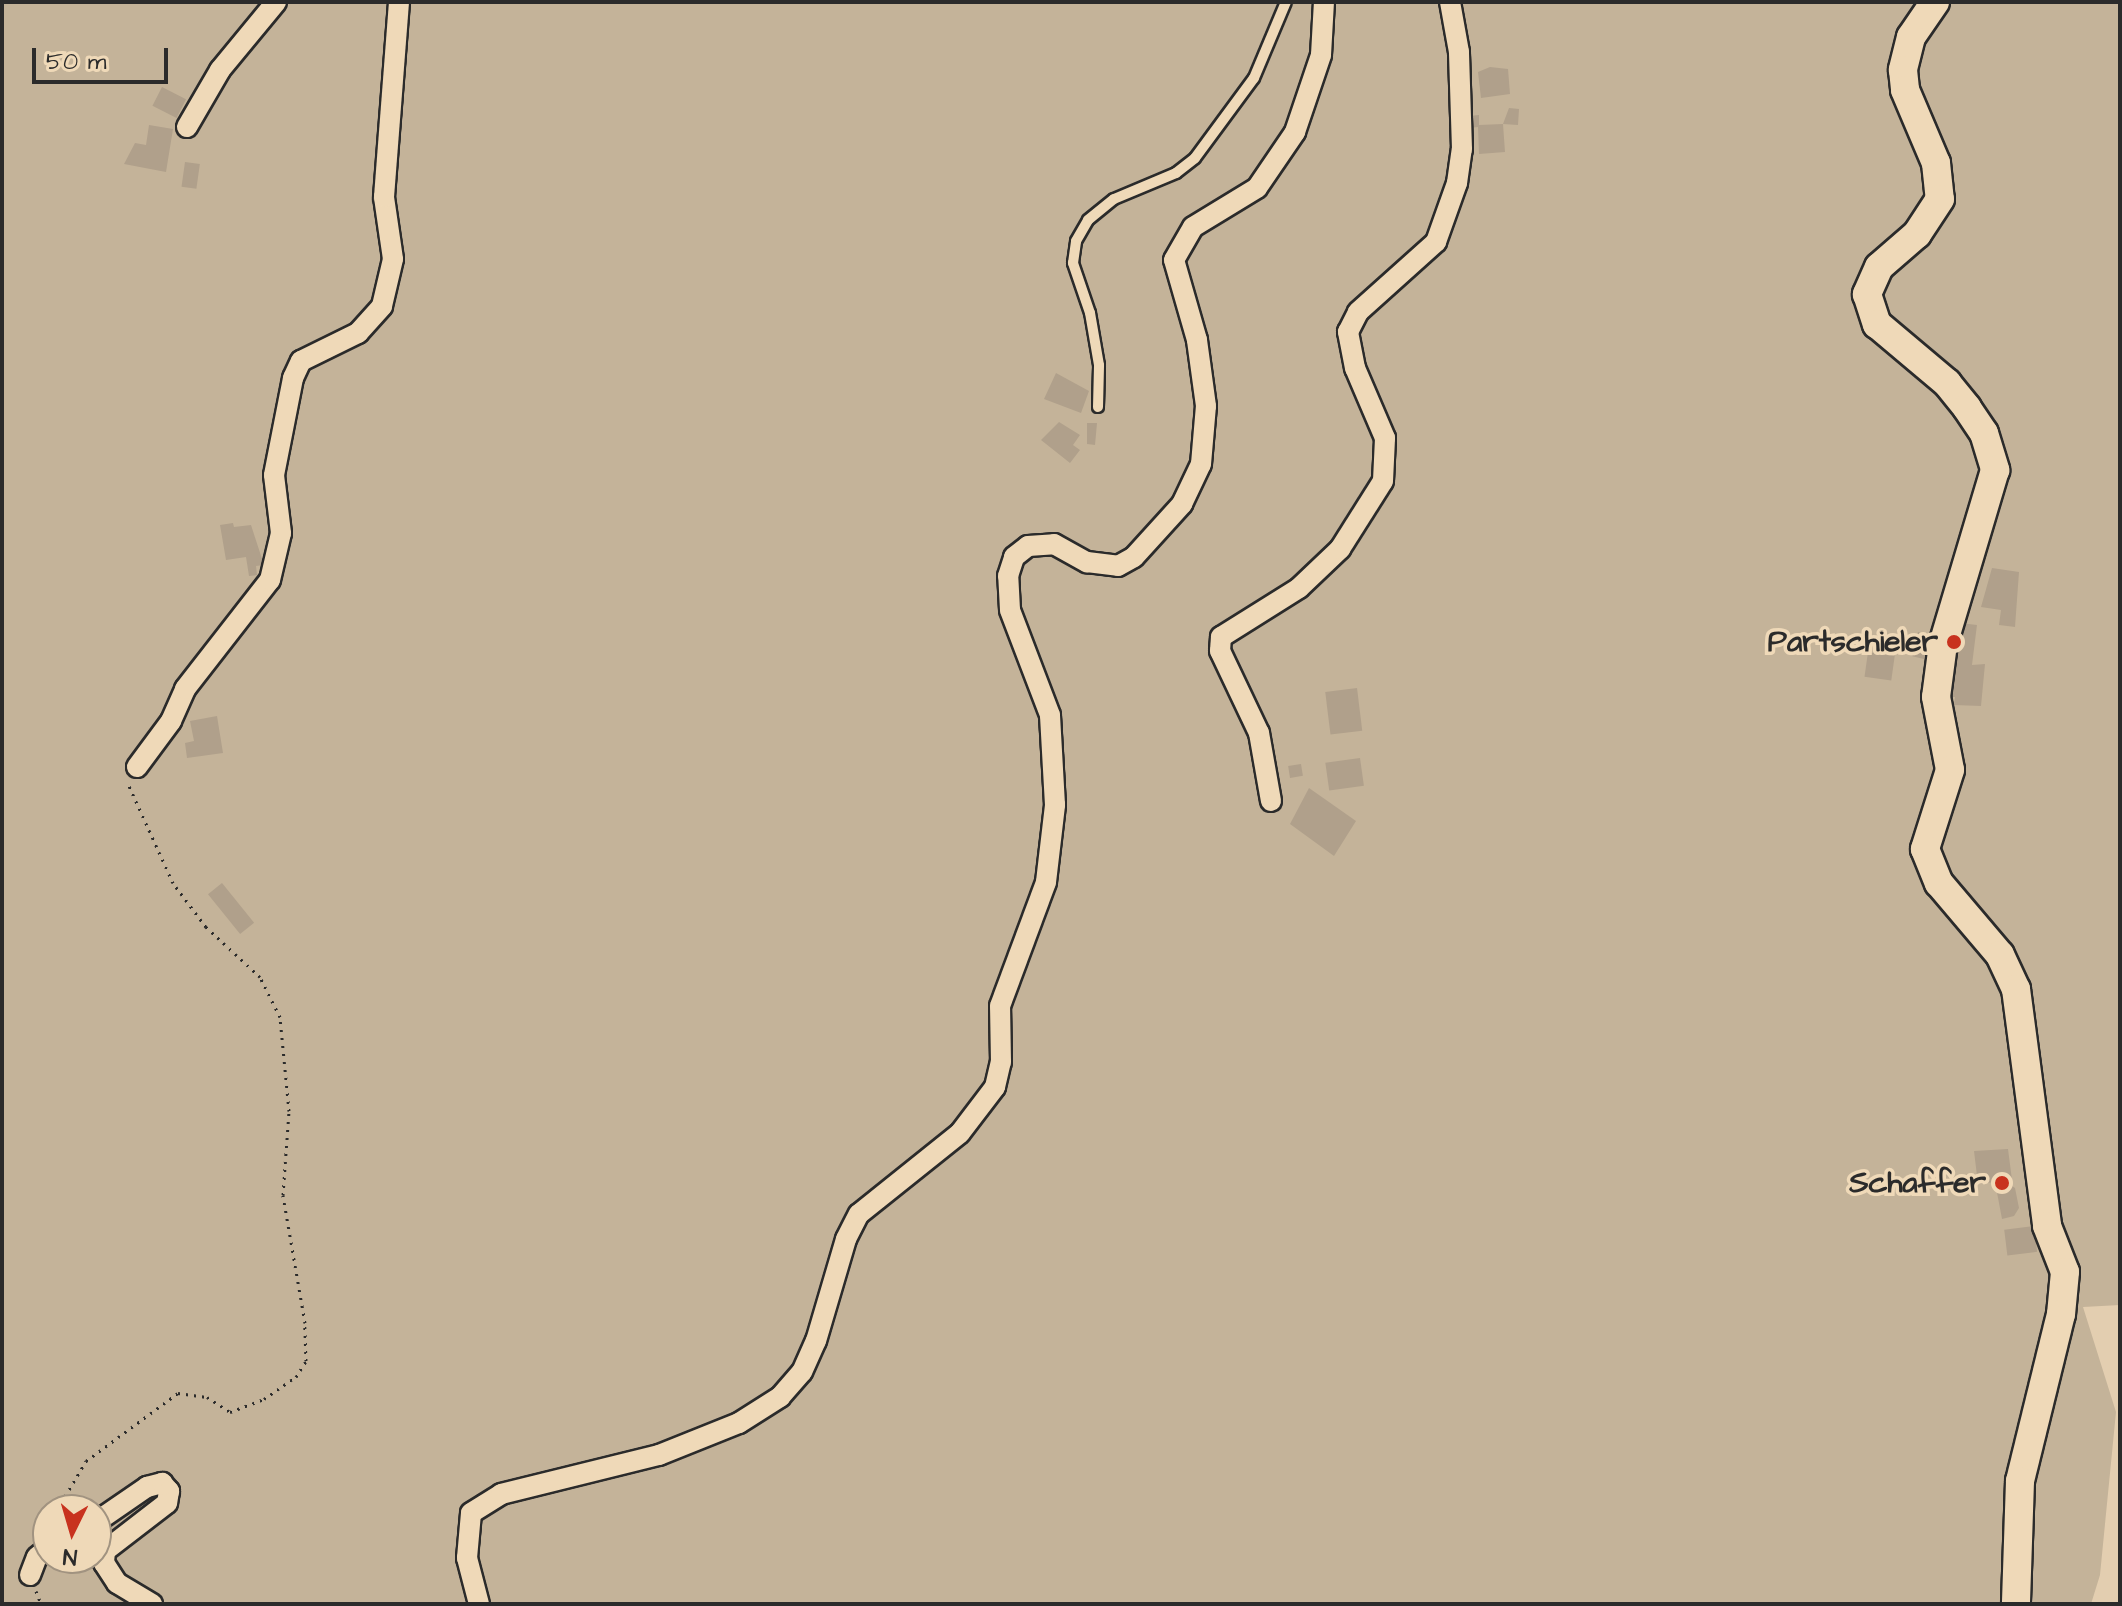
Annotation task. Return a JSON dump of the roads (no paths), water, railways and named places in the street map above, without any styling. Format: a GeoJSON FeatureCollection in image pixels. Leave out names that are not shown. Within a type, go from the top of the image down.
{"type":"FeatureCollection","features":[{"type":"Feature","properties":{"kind":"street"},"geometry":{"type":"LineString","coordinates":[[187,127],[220,70],[276,2]]}},
{"type":"Feature","properties":{"kind":"street"},"geometry":{"type":"LineString","coordinates":[[137,767],[171,721],[185,689],[270,580],[281,533],[274,475],[293,378],[301,361],[358,333],[382,306],[393,259],[384,197],[399,2]]}},
{"type":"Feature","properties":{"kind":"street"},"geometry":{"type":"LineString","coordinates":[[479,1604],[467,1558],[471,1513],[501,1494],[659,1455],[739,1423],[780,1397],[802,1372],[816,1341],[846,1239],[859,1214],[960,1133],[995,1087],[1001,1062],[1000,1006],[1046,882],[1055,805],[1055,745],[1010,610],[1011,566],[1014,557],[1028,546],[1054,544],[1087,562],[1118,566],[1134,557],[1182,504],[1201,464],[1206,406],[1197,340],[1174,260],[1193,227],[1257,188],[1295,132],[1321,55],[1324,2]]}},
{"type":"Feature","properties":{"kind":"street"},"geometry":{"type":"LineString","coordinates":[[1271,801],[1259,733],[1220,651],[1221,637],[1299,588],[1340,549],[1383,481],[1385,438],[1355,368],[1348,332],[1358,312],[1436,242],[1457,183],[1462,149],[1459,52],[1450,2]]}},
{"type":"Feature","properties":{"kind":"street"},"geometry":{"type":"LineString","coordinates":[[1935,2],[1911,37],[1903,70],[1905,90],[1936,163],[1940,199],[1917,234],[1879,267],[1867,294],[1877,324],[1947,383],[1967,408],[1984,433],[1995,470],[1943,644],[1936,697],[1950,770],[1925,849],[1939,883],[2000,955],[2016,989],[2047,1226],[2065,1272],[2061,1314],[2020,1481],[2016,1604]]}},
{"type":"Feature","properties":{"kind":"street"},"geometry":{"type":"LineString","coordinates":[[112,1511],[147,1487],[162,1483],[169,1491],[167,1503],[112,1546]]}},
{"type":"Feature","properties":{"kind":"street"},"geometry":{"type":"LineString","coordinates":[[30,1575],[32,1570]]}},
{"type":"Feature","properties":{"kind":"street"},"geometry":{"type":"LineString","coordinates":[[111,1574],[117,1583],[152,1604]]}},
{"type":"Feature","properties":{"kind":"lane"},"geometry":{"type":"LineString","coordinates":[[1098,407],[1099,365],[1073,263],[1076,241],[1088,220],[1114,199],[1176,173],[1195,158],[1254,78],[1286,2]]}},
{"type":"Feature","properties":{"kind":"place","name":"Partschieler"},"geometry":{"type":"Point","coordinates":[1954,642]}},
{"type":"Feature","properties":{"kind":"place","name":"Schaffer"},"geometry":{"type":"Point","coordinates":[2002,1183]}}]}
